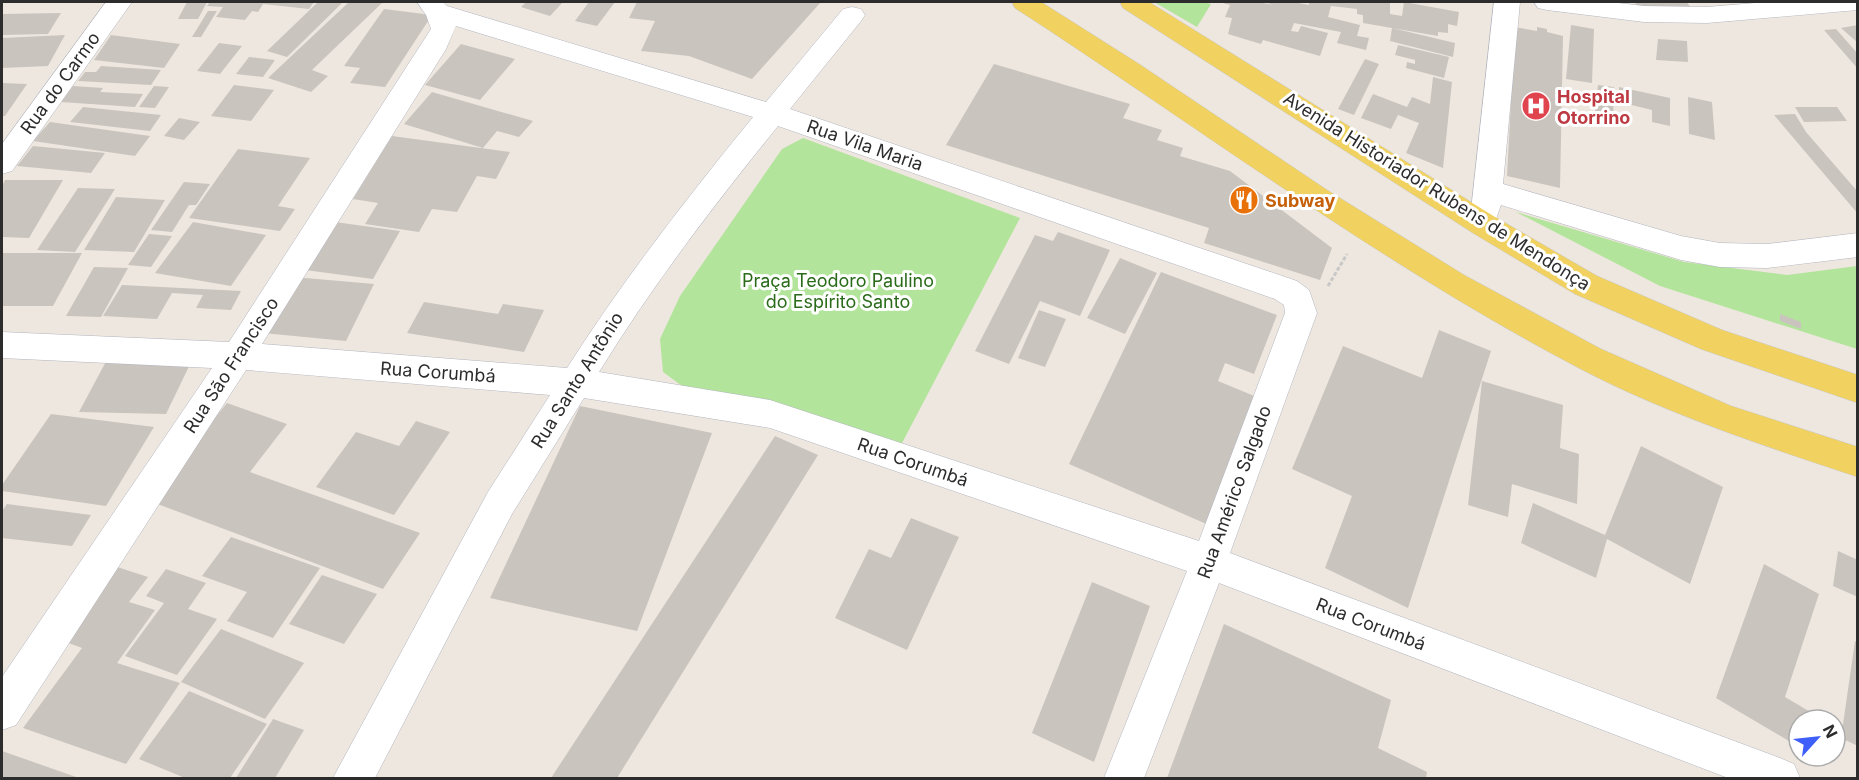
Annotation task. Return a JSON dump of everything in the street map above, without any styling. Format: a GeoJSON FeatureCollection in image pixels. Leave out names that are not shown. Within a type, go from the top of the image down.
{"type":"FeatureCollection","features":[{"type":"Feature","properties":{"kind":"main road"},"geometry":{"type":"LineString","coordinates":[[1024,2],[1363,227],[1453,284],[1590,359],[1723,418],[1857,462]]}},
{"type":"Feature","properties":{"kind":"main road","name":"Avenida Historiador Rubens de Mendonça"},"geometry":{"type":"LineString","coordinates":[[1132,2],[1484,225],[1586,285],[1712,340],[1857,389]]}},
{"type":"Feature","properties":{"kind":"street","name":"Rua do Carmo"},"geometry":{"type":"LineString","coordinates":[[2,165],[119,2]]}},
{"type":"Feature","properties":{"kind":"street"},"geometry":{"type":"LineString","coordinates":[[1484,225],[1507,2]]}},
{"type":"Feature","properties":{"kind":"street"},"geometry":{"type":"LineString","coordinates":[[1547,2],[1644,14],[1697,15],[1857,2]]}},
{"type":"Feature","properties":{"kind":"street","name":"Rua Vila Maria"},"geometry":{"type":"LineString","coordinates":[[434,7],[771,113],[1286,290],[1299,300]]}},
{"type":"Feature","properties":{"kind":"street","name":"Rua São Francisco"},"geometry":{"type":"LineString","coordinates":[[2,711],[238,356],[441,36],[444,29],[434,7]]}},
{"type":"Feature","properties":{"kind":"street","name":"Rua Santo Antônio"},"geometry":{"type":"LineString","coordinates":[[353,778],[500,503],[578,382],[624,305],[709,191],[852,15]]}},
{"type":"Feature","properties":{"kind":"street"},"geometry":{"type":"LineString","coordinates":[[1488,190],[1681,248],[1720,255],[1767,256],[1857,244]]}},
{"type":"Feature","properties":{"kind":"street","name":"Rua Américo Salgado"},"geometry":{"type":"LineString","coordinates":[[1124,778],[1209,562],[1301,313],[1299,300]]}},
{"type":"Feature","properties":{"kind":"street","name":"Rua Corumbá"},"geometry":{"type":"LineString","coordinates":[[2,345],[238,356],[578,382],[770,414],[1209,562],[1780,778]]}},
{"type":"Feature","properties":{"kind":"path"},"geometry":{"type":"LineString","coordinates":[[1299,300],[1323,293],[1363,227]]}},
{"type":"Feature","properties":{"kind":"green space"},"geometry":{"type":"Polygon","coordinates":[[[1154,2],[1203,2],[1211,4],[1197,27],[1154,2]]]}},
{"type":"Feature","properties":{"kind":"green space","name":"Praça Teodoro Paulino do Espírito Santo"},"geometry":{"type":"Polygon","coordinates":[[[803,138],[1020,218],[901,445],[693,394],[663,372],[660,339],[680,296],[782,149],[803,138]]]}},
{"type":"Feature","properties":{"kind":"green space"},"geometry":{"type":"Polygon","coordinates":[[[1516,212],[1684,262],[1787,275],[1857,266],[1857,349],[1660,286],[1516,212]]]}},
{"type":"Feature","properties":{"kind":"building"},"geometry":{"type":"Polygon","coordinates":[[[187,2],[207,2],[198,19],[178,19],[187,2]]]}},
{"type":"Feature","properties":{"kind":"building"},"geometry":{"type":"Polygon","coordinates":[[[210,2],[314,2],[309,9],[263,4],[258,12],[252,11],[245,20],[216,17],[223,7],[207,6],[210,2]]]}},
{"type":"Feature","properties":{"kind":"building"},"geometry":{"type":"Polygon","coordinates":[[[318,2],[343,2],[287,57],[267,51],[318,2]]]}},
{"type":"Feature","properties":{"kind":"building"},"geometry":{"type":"Polygon","coordinates":[[[349,2],[382,3],[312,70],[328,76],[311,92],[268,78],[349,2]]]}},
{"type":"Feature","properties":{"kind":"building"},"geometry":{"type":"Polygon","coordinates":[[[526,2],[563,2],[550,16],[521,7],[526,2]]]}},
{"type":"Feature","properties":{"kind":"building"},"geometry":{"type":"Polygon","coordinates":[[[589,2],[615,2],[597,26],[575,21],[589,2]]]}},
{"type":"Feature","properties":{"kind":"building"},"geometry":{"type":"Polygon","coordinates":[[[637,2],[821,2],[752,79],[689,56],[641,51],[655,21],[629,18],[637,2]]]}},
{"type":"Feature","properties":{"kind":"building"},"geometry":{"type":"Polygon","coordinates":[[[1219,2],[1258,2],[1273,5],[1265,2],[1293,2],[1309,5],[1309,2],[1390,2],[1390,14],[1402,16],[1404,2],[1459,12],[1457,26],[1448,24],[1448,33],[1438,32],[1438,36],[1363,23],[1363,15],[1357,14],[1357,9],[1331,6],[1328,17],[1360,25],[1357,36],[1369,38],[1366,50],[1337,43],[1341,32],[1294,23],[1291,31],[1298,32],[1301,26],[1328,33],[1320,56],[1263,40],[1261,44],[1228,34],[1232,18],[1225,17],[1230,5],[1219,2]]]}},
{"type":"Feature","properties":{"kind":"building"},"geometry":{"type":"Polygon","coordinates":[[[1635,2],[1687,2],[1692,10],[1639,10],[1635,2]]]}},
{"type":"Feature","properties":{"kind":"building"},"geometry":{"type":"Polygon","coordinates":[[[384,9],[432,15],[385,87],[350,83],[360,68],[344,66],[384,9]]]}},
{"type":"Feature","properties":{"kind":"building"},"geometry":{"type":"Polygon","coordinates":[[[208,11],[217,11],[201,37],[192,37],[208,11]]]}},
{"type":"Feature","properties":{"kind":"building"},"geometry":{"type":"Polygon","coordinates":[[[61,13],[48,34],[2,35],[2,14],[61,13]]]}},
{"type":"Feature","properties":{"kind":"building"},"geometry":{"type":"Polygon","coordinates":[[[1571,25],[1594,29],[1592,83],[1566,79],[1571,25]]]}},
{"type":"Feature","properties":{"kind":"building"},"geometry":{"type":"Polygon","coordinates":[[[1858,25],[1858,43],[1841,28],[1858,25]]]}},
{"type":"Feature","properties":{"kind":"building","name":"Hospital Otorrino"},"geometry":{"type":"Polygon","coordinates":[[[1515,27],[1537,31],[1537,27],[1563,36],[1560,188],[1507,176],[1515,27]]]}},
{"type":"Feature","properties":{"kind":"building"},"geometry":{"type":"Polygon","coordinates":[[[1392,28],[1455,43],[1453,57],[1390,41],[1392,28]]]}},
{"type":"Feature","properties":{"kind":"building"},"geometry":{"type":"Polygon","coordinates":[[[1836,29],[1858,54],[1858,69],[1824,30],[1836,29]]]}},
{"type":"Feature","properties":{"kind":"building"},"geometry":{"type":"Polygon","coordinates":[[[65,35],[48,66],[2,68],[2,38],[65,35]]]}},
{"type":"Feature","properties":{"kind":"building"},"geometry":{"type":"Polygon","coordinates":[[[111,35],[180,44],[164,68],[94,60],[111,35]]]}},
{"type":"Feature","properties":{"kind":"building"},"geometry":{"type":"Polygon","coordinates":[[[1658,39],[1687,41],[1688,62],[1656,60],[1658,39]]]}},
{"type":"Feature","properties":{"kind":"building"},"geometry":{"type":"Polygon","coordinates":[[[219,43],[242,46],[220,74],[197,71],[219,43]]]}},
{"type":"Feature","properties":{"kind":"building"},"geometry":{"type":"Polygon","coordinates":[[[461,44],[515,59],[480,100],[425,85],[461,44]]]}},
{"type":"Feature","properties":{"kind":"building"},"geometry":{"type":"Polygon","coordinates":[[[1398,45],[1449,57],[1444,78],[1406,68],[1407,62],[1415,64],[1415,60],[1395,55],[1398,45]]]}},
{"type":"Feature","properties":{"kind":"building"},"geometry":{"type":"Polygon","coordinates":[[[249,57],[275,60],[263,77],[236,74],[249,57]]]}},
{"type":"Feature","properties":{"kind":"building"},"geometry":{"type":"Polygon","coordinates":[[[1365,59],[1379,64],[1354,115],[1338,109],[1365,59]]]}},
{"type":"Feature","properties":{"kind":"building"},"geometry":{"type":"Polygon","coordinates":[[[994,64],[1130,104],[1123,118],[1162,130],[1157,140],[1183,148],[1180,156],[1230,171],[1332,248],[1320,280],[1204,243],[1209,228],[946,145],[994,64]]]}},
{"type":"Feature","properties":{"kind":"building"},"geometry":{"type":"Polygon","coordinates":[[[101,66],[161,70],[151,85],[78,81],[85,72],[96,72],[101,66]]]}},
{"type":"Feature","properties":{"kind":"building"},"geometry":{"type":"Polygon","coordinates":[[[1433,77],[1452,82],[1443,168],[1406,153],[1419,123],[1398,115],[1391,129],[1361,118],[1373,94],[1407,107],[1412,97],[1430,104],[1433,77]]]}},
{"type":"Feature","properties":{"kind":"building"},"geometry":{"type":"Polygon","coordinates":[[[2,83],[27,84],[5,116],[2,116],[2,83]]]}},
{"type":"Feature","properties":{"kind":"building"},"geometry":{"type":"Polygon","coordinates":[[[234,85],[274,90],[251,121],[211,116],[234,85]]]}},
{"type":"Feature","properties":{"kind":"building"},"geometry":{"type":"Polygon","coordinates":[[[1598,85],[1614,87],[1613,124],[1594,119],[1598,85]]]}},
{"type":"Feature","properties":{"kind":"building"},"geometry":{"type":"Polygon","coordinates":[[[73,86],[103,88],[100,92],[143,94],[135,107],[61,102],[73,86]]]}},
{"type":"Feature","properties":{"kind":"building"},"geometry":{"type":"Polygon","coordinates":[[[154,86],[169,87],[155,108],[139,107],[154,86]]]}},
{"type":"Feature","properties":{"kind":"building"},"geometry":{"type":"Polygon","coordinates":[[[1619,87],[1670,98],[1670,126],[1652,122],[1652,110],[1619,102],[1619,87]]]}},
{"type":"Feature","properties":{"kind":"building"},"geometry":{"type":"Polygon","coordinates":[[[432,92],[533,121],[519,137],[497,131],[483,148],[404,124],[432,92]]]}},
{"type":"Feature","properties":{"kind":"building"},"geometry":{"type":"Polygon","coordinates":[[[1688,97],[1712,102],[1715,140],[1689,134],[1688,97]]]}},
{"type":"Feature","properties":{"kind":"building"},"geometry":{"type":"Polygon","coordinates":[[[83,107],[161,115],[150,131],[70,122],[83,107]]]}},
{"type":"Feature","properties":{"kind":"building"},"geometry":{"type":"Polygon","coordinates":[[[1795,107],[1837,107],[1847,121],[1804,122],[1795,107]]]}},
{"type":"Feature","properties":{"kind":"building"},"geometry":{"type":"Polygon","coordinates":[[[1795,114],[1806,132],[1858,192],[1858,214],[1774,115],[1795,114]]]}},
{"type":"Feature","properties":{"kind":"building"},"geometry":{"type":"Polygon","coordinates":[[[179,118],[200,122],[184,140],[164,136],[179,118]]]}},
{"type":"Feature","properties":{"kind":"building"},"geometry":{"type":"Polygon","coordinates":[[[50,122],[150,136],[135,156],[33,141],[50,122]]]}},
{"type":"Feature","properties":{"kind":"building"},"geometry":{"type":"Polygon","coordinates":[[[392,136],[510,152],[496,179],[477,176],[457,212],[432,209],[419,232],[365,224],[378,203],[353,199],[392,136]]]}},
{"type":"Feature","properties":{"kind":"building"},"geometry":{"type":"Polygon","coordinates":[[[33,146],[105,153],[91,173],[17,166],[33,146]]]}},
{"type":"Feature","properties":{"kind":"building"},"geometry":{"type":"Polygon","coordinates":[[[238,149],[310,158],[278,206],[295,209],[280,231],[189,218],[238,149]]]}},
{"type":"Feature","properties":{"kind":"building"},"geometry":{"type":"Polygon","coordinates":[[[5,180],[63,180],[29,238],[2,237],[2,186],[5,180]]]}},
{"type":"Feature","properties":{"kind":"building"},"geometry":{"type":"Polygon","coordinates":[[[184,182],[210,184],[196,205],[189,205],[172,232],[151,230],[184,182]]]}},
{"type":"Feature","properties":{"kind":"building"},"geometry":{"type":"Polygon","coordinates":[[[78,188],[115,189],[75,252],[37,250],[78,188]]]}},
{"type":"Feature","properties":{"kind":"building"},"geometry":{"type":"Polygon","coordinates":[[[116,197],[165,200],[134,252],[84,250],[116,197]]]}},
{"type":"Feature","properties":{"kind":"building"},"geometry":{"type":"Polygon","coordinates":[[[193,222],[266,235],[231,286],[155,273],[193,222]]]}},
{"type":"Feature","properties":{"kind":"building"},"geometry":{"type":"Polygon","coordinates":[[[335,222],[400,231],[373,279],[305,270],[335,222]]]}},
{"type":"Feature","properties":{"kind":"building"},"geometry":{"type":"Polygon","coordinates":[[[1058,232],[1110,250],[1080,316],[1040,301],[1009,364],[975,351],[1035,235],[1053,241],[1058,232]]]}},
{"type":"Feature","properties":{"kind":"building"},"geometry":{"type":"Polygon","coordinates":[[[149,234],[172,236],[151,267],[128,265],[149,234]]]}},
{"type":"Feature","properties":{"kind":"building"},"geometry":{"type":"Polygon","coordinates":[[[2,253],[82,253],[53,306],[2,306],[2,253]]]}},
{"type":"Feature","properties":{"kind":"building"},"geometry":{"type":"Polygon","coordinates":[[[1120,258],[1157,273],[1125,334],[1087,318],[1120,258]]]}},
{"type":"Feature","properties":{"kind":"building"},"geometry":{"type":"Polygon","coordinates":[[[94,267],[128,268],[101,317],[66,316],[94,267]]]}},
{"type":"Feature","properties":{"kind":"building"},"geometry":{"type":"Polygon","coordinates":[[[1161,272],[1277,315],[1254,374],[1225,363],[1218,381],[1259,398],[1211,526],[1069,464],[1161,272]]]}},
{"type":"Feature","properties":{"kind":"building"},"geometry":{"type":"Polygon","coordinates":[[[294,277],[374,284],[346,341],[263,333],[294,277]]]}},
{"type":"Feature","properties":{"kind":"building"},"geometry":{"type":"Polygon","coordinates":[[[122,285],[241,291],[231,310],[196,308],[203,295],[172,293],[157,319],[103,316],[122,285]]]}},
{"type":"Feature","properties":{"kind":"building"},"geometry":{"type":"Polygon","coordinates":[[[424,302],[498,314],[503,304],[544,310],[524,352],[407,333],[424,302]]]}},
{"type":"Feature","properties":{"kind":"building"},"geometry":{"type":"Polygon","coordinates":[[[1039,310],[1066,319],[1045,367],[1018,358],[1039,310]]]}},
{"type":"Feature","properties":{"kind":"building"},"geometry":{"type":"Polygon","coordinates":[[[1780,314],[1801,322],[1801,329],[1780,321],[1780,314]]]}},
{"type":"Feature","properties":{"kind":"building"},"geometry":{"type":"Polygon","coordinates":[[[1439,330],[1491,351],[1408,608],[1325,568],[1352,496],[1292,469],[1343,346],[1422,378],[1439,330]]]}},
{"type":"Feature","properties":{"kind":"building"},"geometry":{"type":"Polygon","coordinates":[[[110,354],[194,356],[166,414],[79,412],[110,354]]]}},
{"type":"Feature","properties":{"kind":"building"},"geometry":{"type":"Polygon","coordinates":[[[1482,381],[1563,405],[1560,448],[1579,454],[1577,504],[1512,484],[1508,517],[1468,505],[1482,381]]]}},
{"type":"Feature","properties":{"kind":"building"},"geometry":{"type":"Polygon","coordinates":[[[227,403],[287,424],[250,472],[420,533],[383,589],[147,500],[227,403]]]}},
{"type":"Feature","properties":{"kind":"building"},"geometry":{"type":"Polygon","coordinates":[[[580,406],[712,433],[637,631],[490,598],[580,406]]]}},
{"type":"Feature","properties":{"kind":"building"},"geometry":{"type":"Polygon","coordinates":[[[51,414],[154,427],[106,506],[2,491],[2,485],[51,414]]]}},
{"type":"Feature","properties":{"kind":"building"},"geometry":{"type":"Polygon","coordinates":[[[416,421],[450,432],[394,515],[316,487],[356,432],[399,446],[416,421]]]}},
{"type":"Feature","properties":{"kind":"building"},"geometry":{"type":"Polygon","coordinates":[[[775,436],[818,455],[617,778],[551,778],[775,436]]]}},
{"type":"Feature","properties":{"kind":"building"},"geometry":{"type":"Polygon","coordinates":[[[1641,446],[1723,487],[1690,584],[1607,539],[1596,578],[1521,543],[1533,503],[1605,535],[1641,446]]]}},
{"type":"Feature","properties":{"kind":"building"},"geometry":{"type":"Polygon","coordinates":[[[7,504],[91,515],[72,546],[2,538],[2,511],[7,504]]]}},
{"type":"Feature","properties":{"kind":"building"},"geometry":{"type":"Polygon","coordinates":[[[911,518],[959,537],[907,650],[835,618],[869,549],[891,558],[911,518]]]}},
{"type":"Feature","properties":{"kind":"building"},"geometry":{"type":"Polygon","coordinates":[[[231,537],[320,568],[273,638],[227,621],[247,592],[202,576],[231,537]]]}},
{"type":"Feature","properties":{"kind":"building"},"geometry":{"type":"Polygon","coordinates":[[[1838,551],[1858,560],[1858,597],[1833,586],[1838,551]]]}},
{"type":"Feature","properties":{"kind":"building"},"geometry":{"type":"Polygon","coordinates":[[[1764,564],[1819,594],[1785,697],[1804,708],[1787,708],[1787,740],[1716,698],[1764,564]]]}},
{"type":"Feature","properties":{"kind":"building"},"geometry":{"type":"Polygon","coordinates":[[[111,565],[148,577],[129,602],[155,610],[117,663],[180,683],[126,764],[23,728],[82,648],[55,638],[111,565]]]}},
{"type":"Feature","properties":{"kind":"building"},"geometry":{"type":"Polygon","coordinates":[[[166,569],[206,583],[188,609],[217,619],[177,675],[125,656],[164,603],[146,596],[166,569]]]}},
{"type":"Feature","properties":{"kind":"building"},"geometry":{"type":"Polygon","coordinates":[[[322,575],[377,594],[344,644],[289,624],[322,575]]]}},
{"type":"Feature","properties":{"kind":"building"},"geometry":{"type":"Polygon","coordinates":[[[1092,582],[1150,606],[1094,762],[1032,733],[1092,582]]]}},
{"type":"Feature","properties":{"kind":"building"},"geometry":{"type":"Polygon","coordinates":[[[1224,624],[1391,700],[1378,748],[1427,772],[1426,778],[1167,778],[1224,624]]]}},
{"type":"Feature","properties":{"kind":"building"},"geometry":{"type":"Polygon","coordinates":[[[221,629],[304,663],[265,719],[181,682],[221,629]]]}},
{"type":"Feature","properties":{"kind":"building"},"geometry":{"type":"Polygon","coordinates":[[[1855,641],[1858,643],[1858,746],[1847,741],[1845,708],[1855,641]]]}},
{"type":"Feature","properties":{"kind":"building"},"geometry":{"type":"Polygon","coordinates":[[[189,691],[267,724],[230,778],[185,778],[139,759],[189,691]]]}},
{"type":"Feature","properties":{"kind":"building"},"geometry":{"type":"Polygon","coordinates":[[[273,719],[304,730],[275,778],[236,778],[273,719]]]}},
{"type":"Feature","properties":{"kind":"building"},"geometry":{"type":"Polygon","coordinates":[[[2,751],[79,778],[2,778],[2,751]]]}},
{"type":"Feature","properties":{"kind":"place","name":"Hospital Otorrino"},"geometry":{"type":"Point","coordinates":[1536,106]}},
{"type":"Feature","properties":{"kind":"place","name":"Subway"},"geometry":{"type":"Point","coordinates":[1244,200]}}]}
